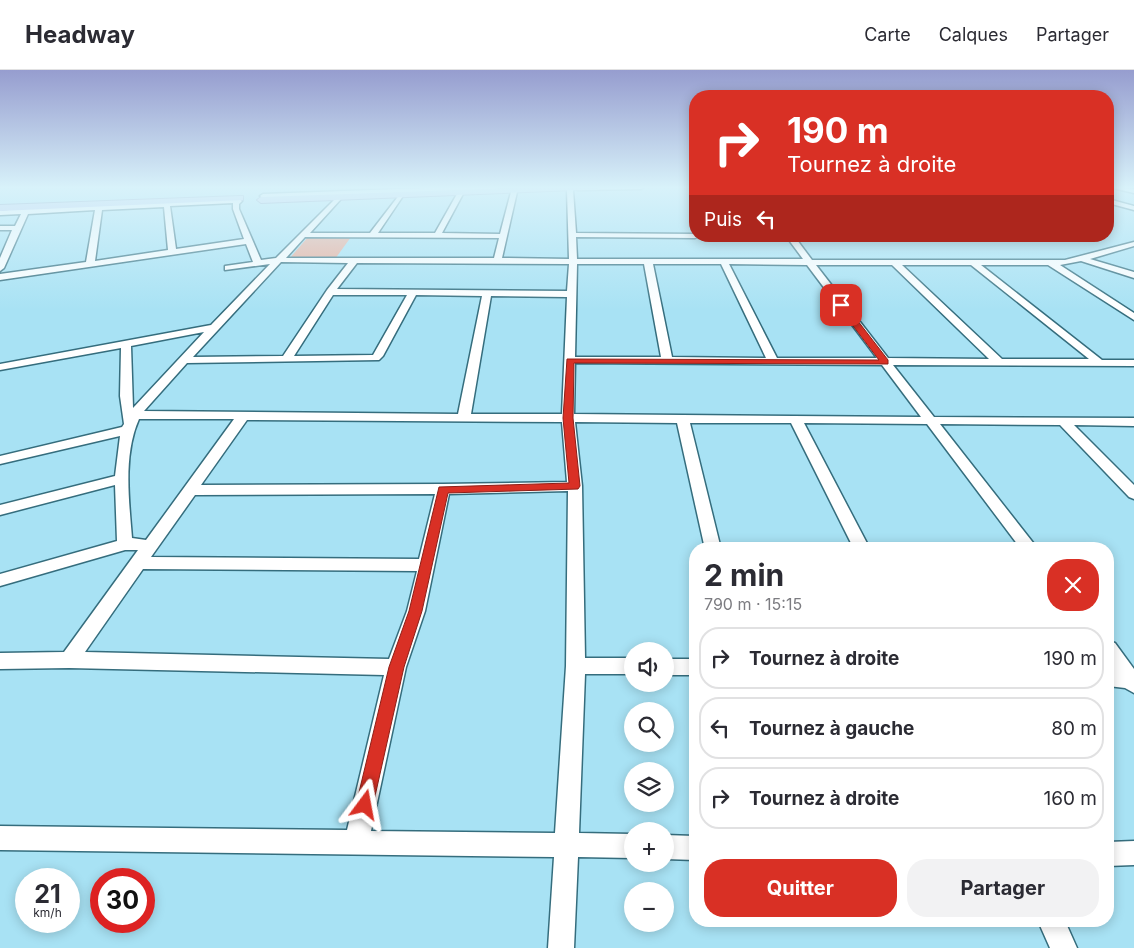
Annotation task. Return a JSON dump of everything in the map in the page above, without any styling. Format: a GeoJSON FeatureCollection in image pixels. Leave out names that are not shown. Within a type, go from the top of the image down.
{"type":"FeatureCollection","features":[{"type":"Feature","properties":{"kind":"street"},"geometry":{"type":"LineString","coordinates":[[0,228],[17,228],[0,268]]}},
{"type":"Feature","properties":{"kind":"street"},"geometry":{"type":"LineString","coordinates":[[90,264],[96,228]]}},
{"type":"Feature","properties":{"kind":"street"},"geometry":{"type":"LineString","coordinates":[[169,228],[172,252]]}},
{"type":"Feature","properties":{"kind":"street"},"geometry":{"type":"LineString","coordinates":[[243,228],[258,263]]}},
{"type":"Feature","properties":{"kind":"street"},"geometry":{"type":"LineString","coordinates":[[130,423],[214,327],[309,228]]}},
{"type":"Feature","properties":{"kind":"street"},"geometry":{"type":"LineString","coordinates":[[372,236],[378,228]]}},
{"type":"Feature","properties":{"kind":"street"},"geometry":{"type":"LineString","coordinates":[[437,236],[441,228]]}},
{"type":"Feature","properties":{"kind":"street"},"geometry":{"type":"LineString","coordinates":[[497,261],[504,228]]}},
{"type":"Feature","properties":{"kind":"street"},"geometry":{"type":"LineString","coordinates":[[561,948],[576,666],[575,486],[568,418],[573,260],[572,228]]}},
{"type":"Feature","properties":{"kind":"street"},"geometry":{"type":"LineString","coordinates":[[302,235],[502,236]]}},
{"type":"Feature","properties":{"kind":"street"},"geometry":{"type":"LineString","coordinates":[[572,236],[689,236]]}},
{"type":"Feature","properties":{"kind":"street"},"geometry":{"type":"LineString","coordinates":[[0,277],[248,241]]}},
{"type":"Feature","properties":{"kind":"street"},"geometry":{"type":"LineString","coordinates":[[794,242],[1025,542]]}},
{"type":"Feature","properties":{"kind":"street"},"geometry":{"type":"LineString","coordinates":[[228,268],[280,260],[1064,263],[1134,244]]}},
{"type":"Feature","properties":{"kind":"street"},"geometry":{"type":"LineString","coordinates":[[1080,258],[1134,275]]}},
{"type":"Feature","properties":{"kind":"street"},"geometry":{"type":"LineString","coordinates":[[286,359],[330,292],[354,261]]}},
{"type":"Feature","properties":{"kind":"street"},"geometry":{"type":"LineString","coordinates":[[648,262],[667,361]]}},
{"type":"Feature","properties":{"kind":"street"},"geometry":{"type":"LineString","coordinates":[[724,262],[773,361]]}},
{"type":"Feature","properties":{"kind":"street"},"geometry":{"type":"LineString","coordinates":[[972,262],[1100,363]]}},
{"type":"Feature","properties":{"kind":"street"},"geometry":{"type":"LineString","coordinates":[[1049,262],[1092,292],[1134,317]]}},
{"type":"Feature","properties":{"kind":"street"},"geometry":{"type":"LineString","coordinates":[[894,263],[1000,363]]}},
{"type":"Feature","properties":{"kind":"street"},"geometry":{"type":"LineString","coordinates":[[330,292],[571,294]]}},
{"type":"Feature","properties":{"kind":"street"},"geometry":{"type":"LineString","coordinates":[[186,360],[371,359],[378,356],[412,292]]}},
{"type":"Feature","properties":{"kind":"street"},"geometry":{"type":"LineString","coordinates":[[1092,292],[1134,306]]}},
{"type":"Feature","properties":{"kind":"street"},"geometry":{"type":"LineString","coordinates":[[464,417],[487,293]]}},
{"type":"Feature","properties":{"kind":"street"},"geometry":{"type":"LineString","coordinates":[[0,367],[214,327]]}},
{"type":"Feature","properties":{"kind":"street"},"geometry":{"type":"LineString","coordinates":[[125,544],[122,479],[130,423],[126,396],[126,343]]}},
{"type":"Feature","properties":{"kind":"street"},"geometry":{"type":"LineString","coordinates":[[570,360],[1134,363]]}},
{"type":"Feature","properties":{"kind":"street"},"geometry":{"type":"LineString","coordinates":[[70,660],[243,416]]}},
{"type":"Feature","properties":{"kind":"street"},"geometry":{"type":"LineString","coordinates":[[0,460],[130,423],[243,416],[1134,422]]}},
{"type":"Feature","properties":{"kind":"street"},"geometry":{"type":"LineString","coordinates":[[683,419],[711,542]]}},
{"type":"Feature","properties":{"kind":"street"},"geometry":{"type":"LineString","coordinates":[[796,420],[858,542]]}},
{"type":"Feature","properties":{"kind":"street"},"geometry":{"type":"LineString","coordinates":[[1063,422],[1134,494]]}},
{"type":"Feature","properties":{"kind":"street"},"geometry":{"type":"LineString","coordinates":[[0,510],[122,479]]}},
{"type":"Feature","properties":{"kind":"street"},"geometry":{"type":"LineString","coordinates":[[190,490],[443,490],[575,486]]}},
{"type":"Feature","properties":{"kind":"street"},"geometry":{"type":"LineString","coordinates":[[356,843],[396,667],[416,611],[443,490]]}},
{"type":"Feature","properties":{"kind":"street"},"geometry":{"type":"LineString","coordinates":[[0,580],[125,544],[140,544],[145,556]]}},
{"type":"Feature","properties":{"kind":"street"},"geometry":{"type":"LineString","coordinates":[[145,556],[425,565]]}},
{"type":"Feature","properties":{"kind":"street"},"geometry":{"type":"LineString","coordinates":[[1114,657],[1133,681]]}},
{"type":"Feature","properties":{"kind":"street"},"geometry":{"type":"LineString","coordinates":[[0,661],[70,660],[396,667]]}},
{"type":"Feature","properties":{"kind":"street"},"geometry":{"type":"LineString","coordinates":[[576,666],[624,666]]}},
{"type":"Feature","properties":{"kind":"street"},"geometry":{"type":"LineString","coordinates":[[674,667],[689,667]]}},
{"type":"Feature","properties":{"kind":"street"},"geometry":{"type":"LineString","coordinates":[[1114,679],[1133,681]]}},
{"type":"Feature","properties":{"kind":"street"},"geometry":{"type":"LineString","coordinates":[[0,838],[624,846]]}},
{"type":"Feature","properties":{"kind":"street"},"geometry":{"type":"LineString","coordinates":[[674,847],[689,848]]}},
{"type":"Feature","properties":{"kind":"street"},"geometry":{"type":"LineString","coordinates":[[1114,854],[1134,854]]}},
{"type":"Feature","properties":{"kind":"street"},"geometry":{"type":"LineString","coordinates":[[1054,927],[1064,948]]}},
{"type":"Feature","properties":{"kind":"shaded area"},"geometry":{"type":"Polygon","coordinates":[[[308,237],[351,237],[335,259],[289,259],[308,237]]]}},
{"type":"Feature","properties":{"kind":"route"},"geometry":{"type":"LineString","coordinates":[[365,805],[396,667],[416,611],[443,490],[575,486],[568,418],[570,360],[885,362],[841,305]]}}]}
